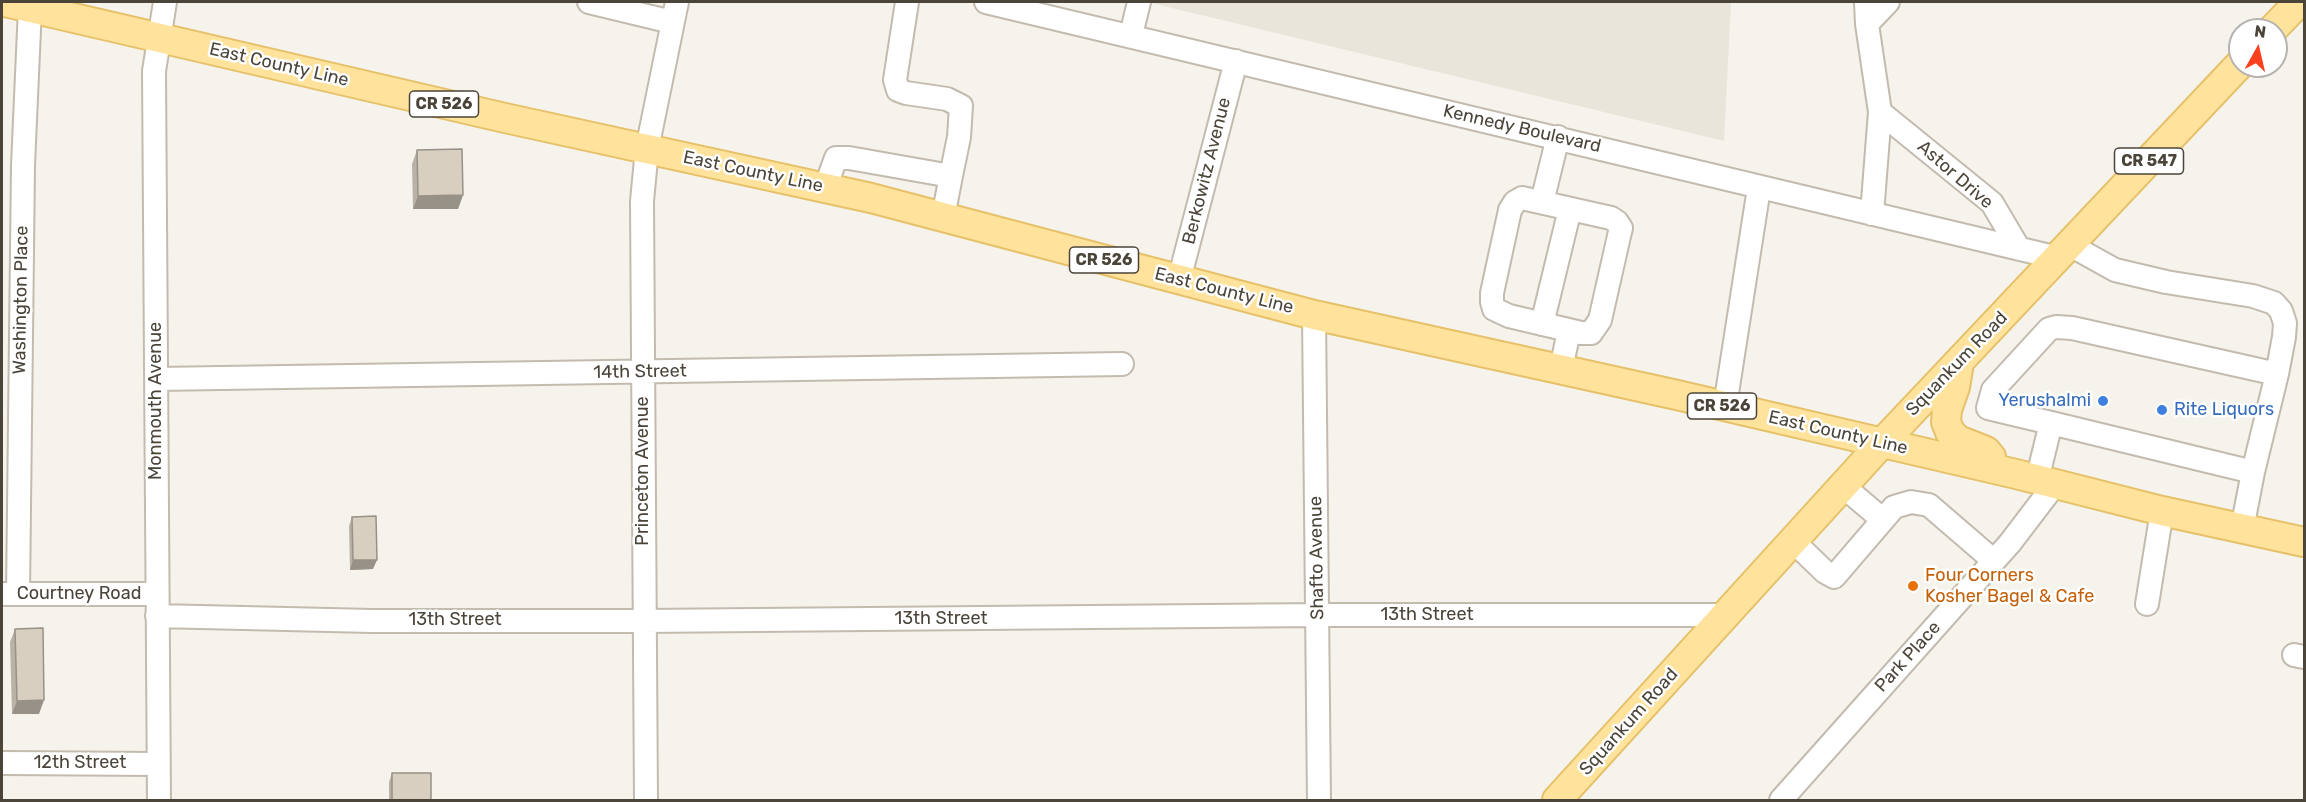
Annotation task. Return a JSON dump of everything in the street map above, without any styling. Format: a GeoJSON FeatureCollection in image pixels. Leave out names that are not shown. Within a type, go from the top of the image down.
{"type":"FeatureCollection","features":[{"type":"Feature","properties":{"kind":"main road"},"geometry":{"type":"LineString","coordinates":[[2283,18],[2296,3]]}},
{"type":"Feature","properties":{"kind":"main road","name":"East County Line"},"geometry":{"type":"LineString","coordinates":[[18,4],[896,205],[1314,315],[1725,406],[2162,511],[2304,542]]}},
{"type":"Feature","properties":{"kind":"main road","name":"Squankum Road"},"geometry":{"type":"LineString","coordinates":[[1557,801],[1882,443],[2228,77]]}},
{"type":"Feature","properties":{"kind":"main road"},"geometry":{"type":"LineString","coordinates":[[1959,363],[1955,387],[1947,410],[1946,422],[1950,432],[1966,445],[1986,451],[2003,471]]}},
{"type":"Feature","properties":{"kind":"street","name":"Monmouth Avenue"},"geometry":{"type":"LineString","coordinates":[[159,801],[154,72],[165,2]]}},
{"type":"Feature","properties":{"kind":"street"},"geometry":{"type":"LineString","coordinates":[[589,2],[675,12]]}},
{"type":"Feature","properties":{"kind":"street"},"geometry":{"type":"LineString","coordinates":[[907,2],[895,80],[898,90],[947,99],[961,106],[959,137],[943,217]]}},
{"type":"Feature","properties":{"kind":"street","name":"Kennedy Boulevard"},"geometry":{"type":"LineString","coordinates":[[986,2],[1558,137],[1759,188],[2018,247],[2064,251],[2115,270],[2166,282],[2253,296],[2274,303],[2281,311],[2285,323],[2284,337],[2242,529]]}},
{"type":"Feature","properties":{"kind":"street"},"geometry":{"type":"LineString","coordinates":[[1131,35],[1139,2]]}},
{"type":"Feature","properties":{"kind":"street"},"geometry":{"type":"LineString","coordinates":[[1872,214],[1880,112],[1866,13],[1888,2]]}},
{"type":"Feature","properties":{"kind":"street","name":"Washington Place"},"geometry":{"type":"LineString","coordinates":[[10,594],[12,165],[18,4]]}},
{"type":"Feature","properties":{"kind":"street","name":"Princeton Avenue"},"geometry":{"type":"LineString","coordinates":[[646,801],[642,201],[646,149],[675,12]]}},
{"type":"Feature","properties":{"kind":"street","name":"Berkowitz Avenue"},"geometry":{"type":"LineString","coordinates":[[1179,280],[1236,61]]}},
{"type":"Feature","properties":{"kind":"street","name":"Astor Drive"},"geometry":{"type":"LineString","coordinates":[[1880,112],[1992,203],[2018,247]]}},
{"type":"Feature","properties":{"kind":"street"},"geometry":{"type":"LineString","coordinates":[[1542,202],[1558,137]]}},
{"type":"Feature","properties":{"kind":"street"},"geometry":{"type":"LineString","coordinates":[[825,188],[836,158],[849,158],[951,176]]}},
{"type":"Feature","properties":{"kind":"street"},"geometry":{"type":"LineString","coordinates":[[896,205],[903,168]]}},
{"type":"Feature","properties":{"kind":"street"},"geometry":{"type":"LineString","coordinates":[[1725,406],[1759,188]]}},
{"type":"Feature","properties":{"kind":"street"},"geometry":{"type":"LineString","coordinates":[[1522,198],[1570,209],[1611,218],[1621,228],[1600,320],[1591,333],[1569,331],[1501,314],[1494,309],[1492,302],[1510,210],[1515,202],[1522,198]]}},
{"type":"Feature","properties":{"kind":"street"},"geometry":{"type":"LineString","coordinates":[[1542,324],[1570,209]]}},
{"type":"Feature","properties":{"kind":"street","name":"Shafto Avenue"},"geometry":{"type":"LineString","coordinates":[[1314,315],[1319,801]]}},
{"type":"Feature","properties":{"kind":"street"},"geometry":{"type":"LineString","coordinates":[[2253,472],[1988,408],[1993,390],[2049,329],[2056,327],[2072,328],[2277,374]]}},
{"type":"Feature","properties":{"kind":"street"},"geometry":{"type":"LineString","coordinates":[[1561,369],[1569,331]]}},
{"type":"Feature","properties":{"kind":"street","name":"14th Street"},"geometry":{"type":"LineString","coordinates":[[157,379],[1122,364]]}},
{"type":"Feature","properties":{"kind":"street"},"geometry":{"type":"LineString","coordinates":[[2046,482],[2051,423]]}},
{"type":"Feature","properties":{"kind":"street","name":"Park Place"},"geometry":{"type":"LineString","coordinates":[[1781,801],[1994,561],[2046,482]]}},
{"type":"Feature","properties":{"kind":"street"},"geometry":{"type":"LineString","coordinates":[[1843,486],[1883,520]]}},
{"type":"Feature","properties":{"kind":"street"},"geometry":{"type":"LineString","coordinates":[[1793,541],[1834,578],[1894,507],[1911,502],[1929,505],[1994,561]]}},
{"type":"Feature","properties":{"kind":"street"},"geometry":{"type":"LineString","coordinates":[[2147,604],[2162,511]]}},
{"type":"Feature","properties":{"kind":"street","name":"Courtney Road"},"geometry":{"type":"LineString","coordinates":[[10,594],[157,605]]}},
{"type":"Feature","properties":{"kind":"street","name":"13th Street"},"geometry":{"type":"LineString","coordinates":[[157,605],[372,621],[1318,615],[1726,615]]}},
{"type":"Feature","properties":{"kind":"street","name":"12th Street"},"geometry":{"type":"LineString","coordinates":[[2,763],[158,764]]}},
{"type":"Feature","properties":{"kind":"shaded area"},"geometry":{"type":"Polygon","coordinates":[[[1147,2],[1731,2],[1724,141],[1147,2]]]}},
{"type":"Feature","properties":{"kind":"building"},"geometry":{"type":"Polygon","coordinates":[[[462,149],[463,195],[418,196],[417,150],[462,149]]]}},
{"type":"Feature","properties":{"kind":"building"},"geometry":{"type":"Polygon","coordinates":[[[376,516],[377,560],[353,560],[352,517],[376,516]]]}},
{"type":"Feature","properties":{"kind":"building"},"geometry":{"type":"Polygon","coordinates":[[[43,628],[44,700],[17,701],[15,629],[43,628]]]}},
{"type":"Feature","properties":{"kind":"building"},"geometry":{"type":"Polygon","coordinates":[[[392,773],[431,773],[431,801],[392,801],[392,773]]]}},
{"type":"Feature","properties":{"kind":"place","name":"Yerushalmi"},"geometry":{"type":"Point","coordinates":[2103,401]}},
{"type":"Feature","properties":{"kind":"place","name":"Rite Liquors"},"geometry":{"type":"Point","coordinates":[2162,410]}},
{"type":"Feature","properties":{"kind":"place","name":"Four Corners Kosher Bagel & Cafe"},"geometry":{"type":"Point","coordinates":[1913,586]}}]}
